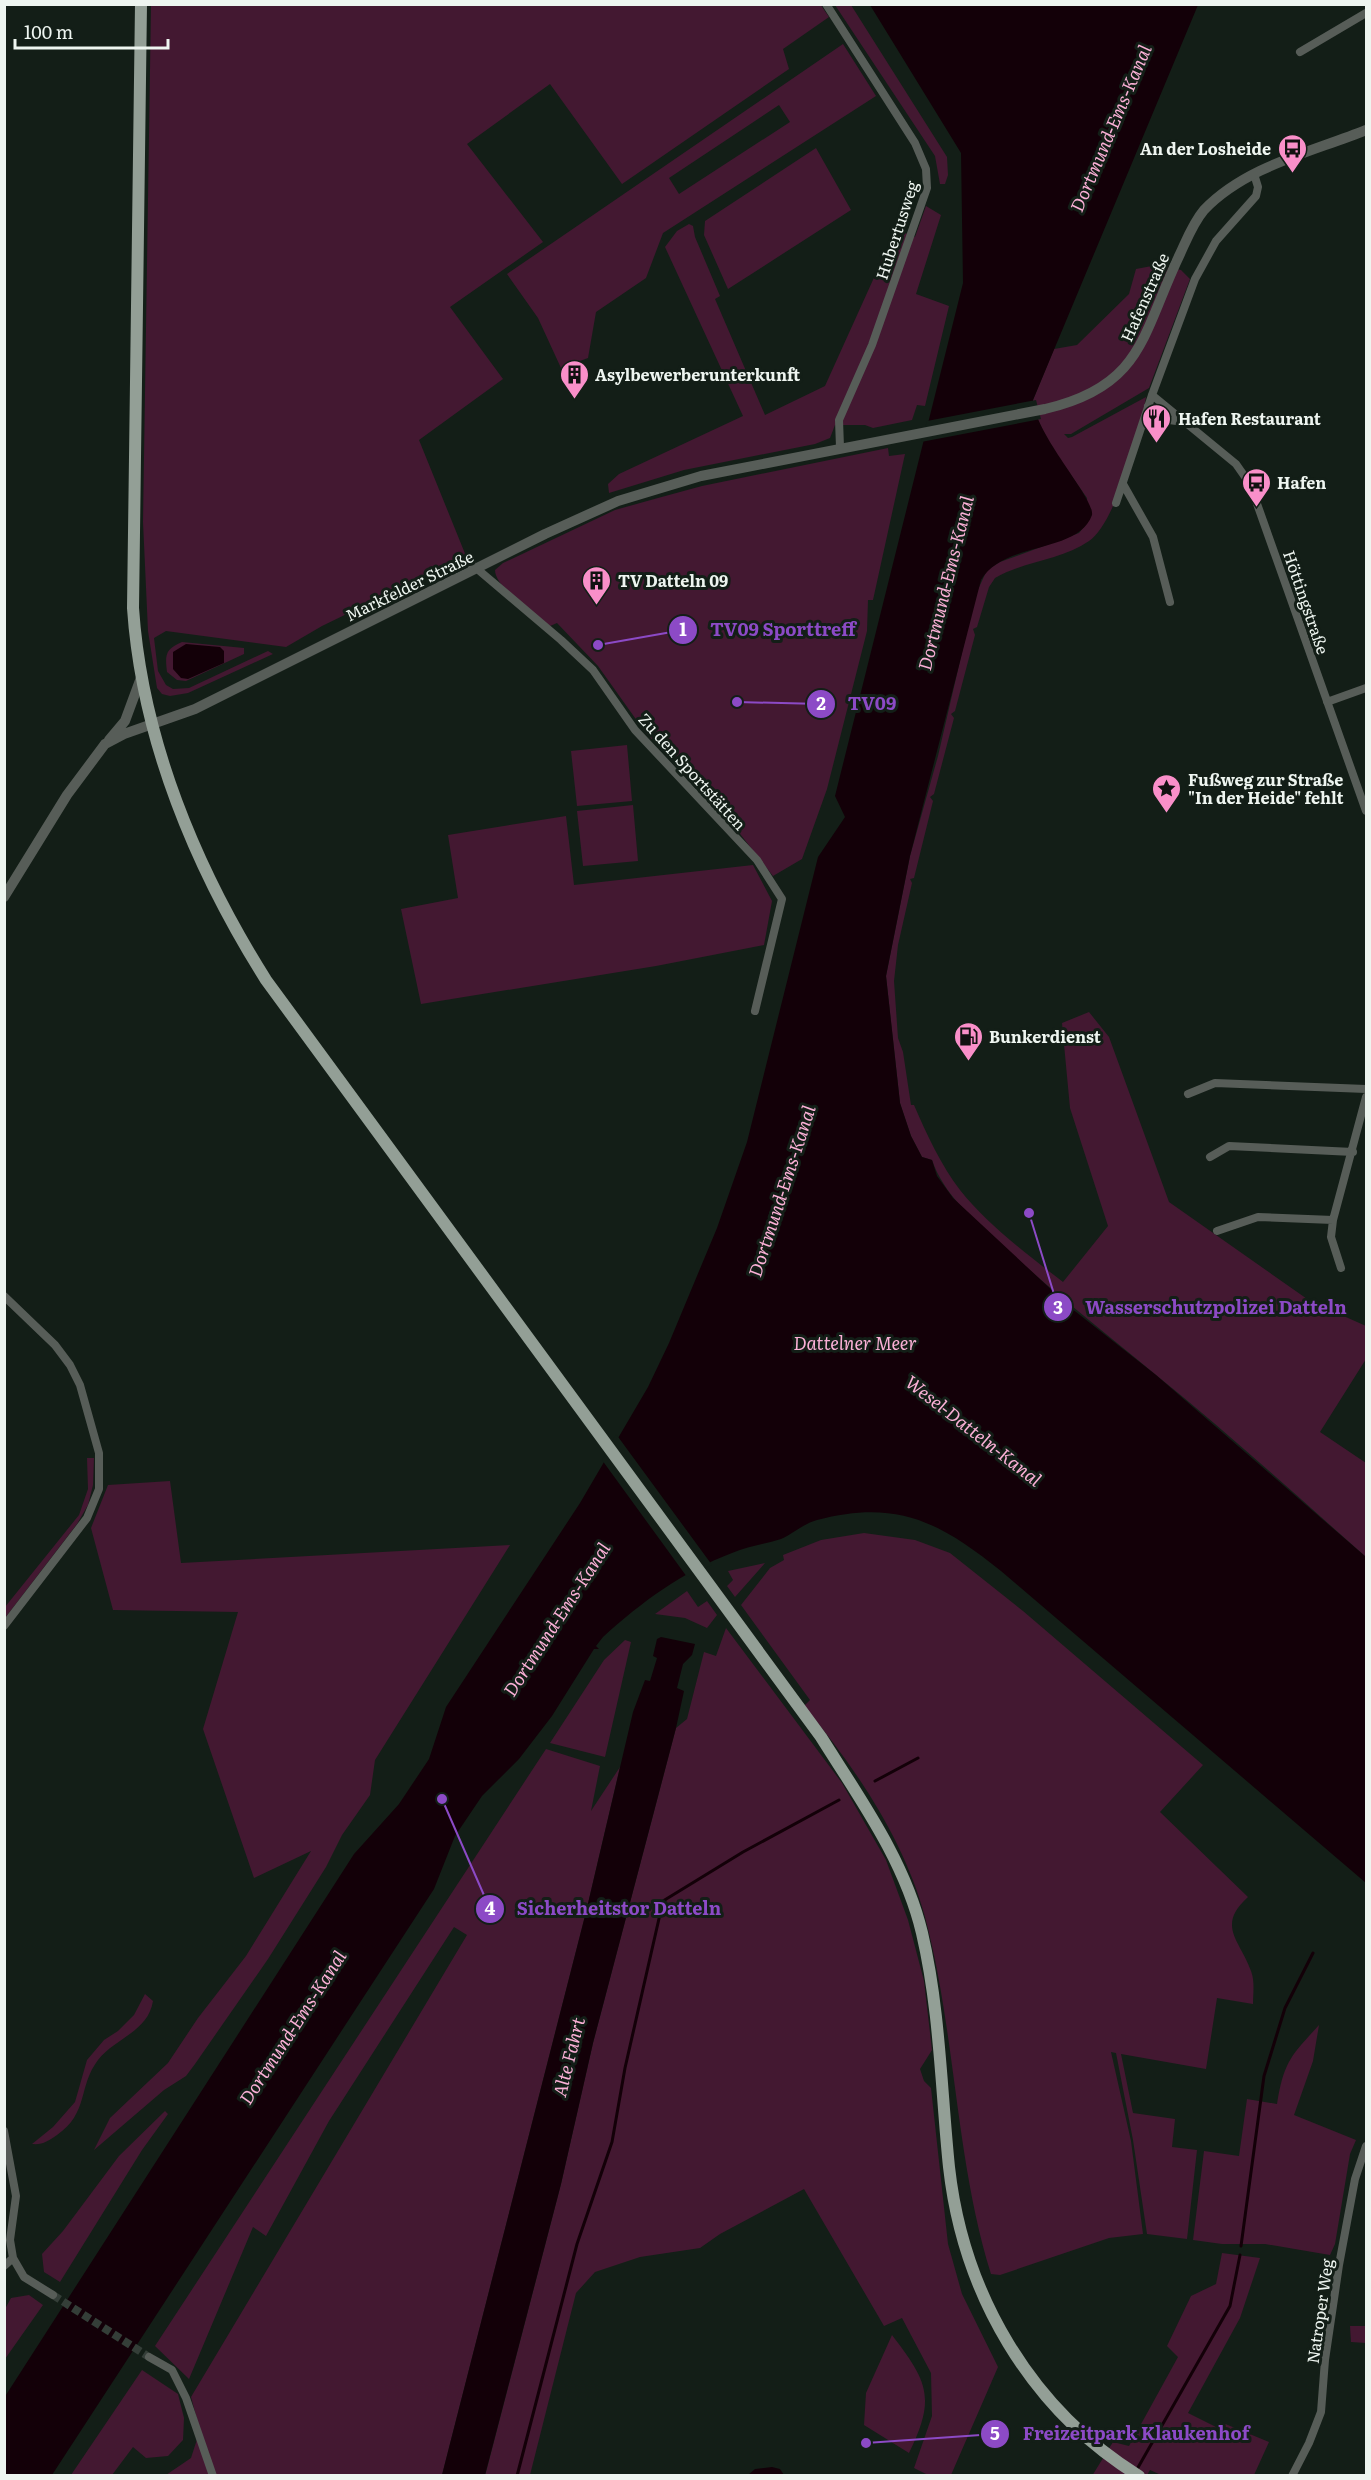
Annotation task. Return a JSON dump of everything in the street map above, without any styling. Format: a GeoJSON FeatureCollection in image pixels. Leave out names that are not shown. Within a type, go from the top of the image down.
{"type":"FeatureCollection","features":[{"type":"Feature","properties":{"kind":"main road"},"geometry":{"type":"LineString","coordinates":[[141,4],[133,578],[135,635],[159,751],[194,843],[232,926],[266,980],[590,1425],[821,1737],[876,1823],[912,1900],[931,1977],[949,2168],[960,2230],[971,2269],[1009,2346],[1040,2392],[1078,2430],[1114,2460],[1139,2475]]}},
{"type":"Feature","properties":{"kind":"street","name":"Hubertusweg"},"geometry":{"type":"LineString","coordinates":[[826,4],[909,133],[926,169],[927,188],[872,345],[839,420],[840,447]]}},
{"type":"Feature","properties":{"kind":"street"},"geometry":{"type":"LineString","coordinates":[[1300,52],[1366,14]]}},
{"type":"Feature","properties":{"kind":"street","name":"Hafenstraße"},"geometry":{"type":"LineString","coordinates":[[913,434],[1045,409],[1093,394],[1112,381],[1129,363],[1142,344],[1164,286],[1197,220],[1219,197],[1254,174],[1366,130]]}},
{"type":"Feature","properties":{"kind":"street"},"geometry":{"type":"LineString","coordinates":[[1116,503],[1148,406],[1195,279],[1208,251],[1256,196],[1258,187],[1254,174]]}},
{"type":"Feature","properties":{"kind":"street","name":"Höttingstraße"},"geometry":{"type":"LineString","coordinates":[[1152,395],[1160,404],[1188,422],[1236,464],[1250,484],[1366,811]]}},
{"type":"Feature","properties":{"kind":"street"},"geometry":{"type":"LineString","coordinates":[[1148,406],[1152,414],[1160,418],[1188,422]]}},
{"type":"Feature","properties":{"kind":"street","name":"Markfelder Straße"},"geometry":{"type":"LineString","coordinates":[[4,897],[67,795],[105,744],[124,734],[195,709],[472,566],[640,493],[701,476],[913,434]]}},
{"type":"Feature","properties":{"kind":"street"},"geometry":{"type":"LineString","coordinates":[[1123,484],[1153,537],[1170,602]]}},
{"type":"Feature","properties":{"kind":"street","name":"Zu den Sportstätten"},"geometry":{"type":"LineString","coordinates":[[472,566],[556,635],[592,670],[635,730],[731,831],[763,870],[782,899],[755,1011]]}},
{"type":"Feature","properties":{"kind":"street"},"geometry":{"type":"LineString","coordinates":[[105,744],[125,721],[142,674]]}},
{"type":"Feature","properties":{"kind":"street"},"geometry":{"type":"LineString","coordinates":[[1327,702],[1366,688]]}},
{"type":"Feature","properties":{"kind":"street"},"geometry":{"type":"LineString","coordinates":[[1188,1094],[1215,1083],[1366,1089]]}},
{"type":"Feature","properties":{"kind":"street"},"geometry":{"type":"LineString","coordinates":[[1341,1268],[1331,1237],[1333,1220],[1366,1097]]}},
{"type":"Feature","properties":{"kind":"street"},"geometry":{"type":"LineString","coordinates":[[1210,1157],[1229,1146],[1353,1152]]}},
{"type":"Feature","properties":{"kind":"street"},"geometry":{"type":"LineString","coordinates":[[1217,1231],[1258,1217],[1333,1220]]}},
{"type":"Feature","properties":{"kind":"street"},"geometry":{"type":"LineString","coordinates":[[4,1296],[55,1345],[70,1365],[80,1385],[99,1453],[99,1489],[87,1518],[4,1626]]}},
{"type":"Feature","properties":{"kind":"street"},"geometry":{"type":"LineString","coordinates":[[4,2131],[16,2196],[10,2240],[13,2258],[24,2277],[53,2295]]}},
{"type":"Feature","properties":{"kind":"street","name":"Natroper Weg"},"geometry":{"type":"LineString","coordinates":[[1292,2475],[1309,2443],[1321,2412],[1325,2360],[1339,2265],[1355,2179],[1366,2146]]}},
{"type":"Feature","properties":{"kind":"street"},"geometry":{"type":"LineString","coordinates":[[4,2266],[13,2258]]}},
{"type":"Feature","properties":{"kind":"street"},"geometry":{"type":"LineString","coordinates":[[149,2357],[172,2370],[186,2398],[213,2475]]}},
{"type":"Feature","properties":{"kind":"shaded area"},"geometry":{"type":"Polygon","coordinates":[[[820,4],[829,17],[783,49],[789,69],[622,184],[550,84],[467,144],[543,242],[450,307],[503,379],[419,440],[466,556],[322,626],[286,647],[166,631],[154,638],[158,671],[166,685],[173,689],[189,688],[268,651],[273,654],[188,693],[170,696],[162,694],[157,688],[148,631],[143,522],[151,5],[820,4]]]}},
{"type":"Feature","properties":{"kind":"shaded area"},"geometry":{"type":"Polygon","coordinates":[[[835,5],[851,5],[947,157],[948,175],[945,184],[940,184],[935,156],[835,5]]]}},
{"type":"Feature","properties":{"kind":"shaded area"},"geometry":{"type":"Polygon","coordinates":[[[843,44],[876,96],[663,233],[646,278],[596,312],[588,358],[561,368],[538,318],[507,274],[843,44]],[[779,105],[669,178],[679,194],[790,122],[779,105]]]}},
{"type":"Feature","properties":{"kind":"shaded area"},"geometry":{"type":"Polygon","coordinates":[[[816,148],[851,210],[728,289],[704,235],[705,221],[816,148]]]}},
{"type":"Feature","properties":{"kind":"shaded area"},"geometry":{"type":"Polygon","coordinates":[[[926,206],[941,215],[916,294],[949,306],[925,406],[917,405],[912,420],[873,428],[865,425],[835,425],[830,438],[815,444],[684,470],[609,493],[608,484],[619,474],[743,416],[665,247],[677,231],[689,224],[693,226],[695,237],[720,296],[715,299],[765,415],[825,386],[896,229],[915,237],[926,206]]]}},
{"type":"Feature","properties":{"kind":"shaded area"},"geometry":{"type":"Polygon","coordinates":[[[1157,265],[1181,270],[1190,279],[1149,388],[1071,434],[1064,434],[1068,438],[1072,437],[1146,397],[1126,474],[1109,515],[1099,531],[1089,541],[1055,557],[1006,572],[995,578],[989,587],[977,627],[973,629],[975,635],[955,711],[951,714],[954,718],[934,794],[930,797],[933,801],[914,878],[910,879],[912,883],[898,945],[894,981],[898,1038],[903,1052],[911,1105],[914,1105],[953,1180],[971,1203],[995,1227],[1063,1282],[1108,1226],[1070,1108],[1062,1023],[1089,1012],[1109,1037],[1169,1202],[1310,1301],[1366,1326],[1366,1359],[1320,1432],[1366,1463],[1366,1557],[1209,1419],[1038,1277],[970,1215],[944,1184],[932,1160],[922,1157],[911,1136],[900,1103],[886,976],[910,856],[938,756],[975,596],[987,570],[1000,562],[1079,533],[1088,522],[1087,498],[1050,445],[1033,410],[1033,400],[1054,349],[1077,345],[1129,294],[1136,269],[1157,265]]]}},
{"type":"Feature","properties":{"kind":"shaded area"},"geometry":{"type":"Polygon","coordinates":[[[888,448],[889,456],[905,454],[873,600],[868,600],[867,631],[827,789],[802,859],[773,876],[723,812],[645,732],[598,666],[557,623],[550,626],[509,593],[497,577],[495,570],[503,563],[615,510],[702,486],[888,448]]]}},
{"type":"Feature","properties":{"kind":"shaded area"},"geometry":{"type":"Polygon","coordinates":[[[182,642],[244,648],[244,654],[186,681],[177,680],[167,672],[166,657],[172,647],[182,642]]]}},
{"type":"Feature","properties":{"kind":"shaded area"},"geometry":{"type":"Polygon","coordinates":[[[627,745],[632,801],[577,806],[571,751],[627,745]]]}},
{"type":"Feature","properties":{"kind":"shaded area"},"geometry":{"type":"Polygon","coordinates":[[[633,805],[638,861],[583,866],[577,811],[633,805]]]}},
{"type":"Feature","properties":{"kind":"shaded area"},"geometry":{"type":"Polygon","coordinates":[[[566,816],[574,885],[753,865],[772,901],[764,945],[656,966],[421,1004],[401,909],[458,898],[448,835],[566,816]]]}},
{"type":"Feature","properties":{"kind":"shaded area"},"geometry":{"type":"Polygon","coordinates":[[[87,1458],[94,1458],[93,1485],[88,1505],[77,1524],[5,1618],[5,1607],[79,1515],[88,1489],[87,1458]]]}},
{"type":"Feature","properties":{"kind":"shaded area"},"geometry":{"type":"Polygon","coordinates":[[[170,1481],[181,1563],[510,1545],[375,1760],[370,1795],[342,1835],[326,1867],[268,1959],[186,2076],[164,2090],[94,2150],[110,2118],[168,2063],[198,2018],[246,1956],[311,1851],[254,1878],[203,1729],[238,1612],[113,1610],[91,1528],[108,1485],[170,1481]]]}},
{"type":"Feature","properties":{"kind":"shaded area"},"geometry":{"type":"Polygon","coordinates":[[[864,1533],[915,1540],[950,1553],[1023,1611],[1203,1765],[1160,1812],[1248,1897],[1238,1907],[1233,1916],[1232,1925],[1233,1933],[1252,1975],[1253,2004],[1217,1998],[1206,2069],[1121,2054],[1133,2113],[1175,2119],[1172,2147],[1197,2150],[1187,2239],[1147,2234],[1133,2140],[1116,2053],[1111,2052],[1131,2141],[1143,2234],[1109,2238],[1000,2275],[991,2274],[970,2186],[935,1961],[916,1888],[876,1805],[823,1729],[804,1706],[810,1700],[741,1605],[770,1568],[784,1560],[783,1555],[821,1540],[864,1533]]]}},
{"type":"Feature","properties":{"kind":"shaded area"},"geometry":{"type":"Polygon","coordinates":[[[765,1563],[735,1597],[727,1586],[733,1580],[728,1571],[765,1563]]]}},
{"type":"Feature","properties":{"kind":"shaded area"},"geometry":{"type":"Polygon","coordinates":[[[687,1591],[698,1607],[707,1601],[717,1615],[707,1628],[685,1618],[655,1614],[687,1591]]]}},
{"type":"Feature","properties":{"kind":"shaded area"},"geometry":{"type":"Polygon","coordinates":[[[726,1628],[842,1783],[886,1860],[908,1920],[924,1981],[932,2050],[920,2069],[924,2081],[931,2088],[948,2244],[962,2294],[998,2367],[951,2475],[928,2475],[914,2468],[932,2416],[931,2373],[902,2318],[884,2326],[804,2189],[720,2234],[700,2248],[640,2257],[595,2272],[576,2293],[530,2475],[485,2476],[561,2184],[593,2043],[676,1728],[687,1719],[704,1652],[716,1656],[726,1628]]]}},
{"type":"Feature","properties":{"kind":"shaded area"},"geometry":{"type":"Polygon","coordinates":[[[625,1640],[631,1642],[605,1757],[550,1743],[604,1660],[625,1640]]]}},
{"type":"Feature","properties":{"kind":"shaded area"},"geometry":{"type":"Polygon","coordinates":[[[546,1749],[600,1766],[591,1811],[620,1767],[586,1912],[442,2475],[166,2475],[191,2458],[200,2430],[191,2397],[467,1935],[454,1927],[329,2121],[266,2236],[253,2227],[189,2379],[155,2346],[546,1749]]]}},
{"type":"Feature","properties":{"kind":"shaded area"},"geometry":{"type":"Polygon","coordinates":[[[145,1994],[153,2001],[150,2012],[138,2027],[98,2060],[74,2118],[67,2127],[51,2139],[32,2144],[53,2127],[75,2102],[87,2060],[104,2040],[118,2031],[134,2015],[145,1994]]]}},
{"type":"Feature","properties":{"kind":"shaded area"},"geometry":{"type":"Polygon","coordinates":[[[1319,2025],[1313,2061],[1294,2115],[1356,2140],[1350,2154],[1335,2244],[1330,2255],[1265,2244],[1222,2244],[1193,2240],[1204,2151],[1239,2156],[1247,2099],[1277,2104],[1290,2060],[1319,2025]]]}},
{"type":"Feature","properties":{"kind":"shaded area"},"geometry":{"type":"Polygon","coordinates":[[[165,2111],[168,2114],[142,2150],[60,2282],[44,2272],[42,2254],[63,2231],[119,2156],[165,2111]]]}},
{"type":"Feature","properties":{"kind":"shaded area"},"geometry":{"type":"Polygon","coordinates":[[[1222,2253],[1260,2258],[1240,2318],[1188,2413],[1220,2429],[1223,2423],[1269,2442],[1254,2475],[1161,2475],[1150,2470],[1147,2475],[1092,2476],[1113,2442],[1129,2446],[1178,2357],[1167,2346],[1191,2296],[1216,2284],[1222,2253]]]}},
{"type":"Feature","properties":{"kind":"shaded area"},"geometry":{"type":"Polygon","coordinates":[[[29,2295],[43,2305],[5,2359],[5,2309],[11,2298],[29,2295]]]}},
{"type":"Feature","properties":{"kind":"shaded area"},"geometry":{"type":"Polygon","coordinates":[[[1350,2326],[1366,2326],[1366,2343],[1351,2342],[1350,2326]]]}},
{"type":"Feature","properties":{"kind":"shaded area"},"geometry":{"type":"Polygon","coordinates":[[[892,2335],[914,2366],[924,2391],[923,2418],[909,2453],[864,2425],[866,2393],[892,2335]]]}},
{"type":"Feature","properties":{"kind":"shaded area"},"geometry":{"type":"Polygon","coordinates":[[[142,2370],[178,2394],[184,2418],[183,2440],[168,2456],[146,2458],[133,2447],[112,2475],[71,2475],[142,2370]]]}},
{"type":"Feature","properties":{"kind":"water","name":"Dattelner Meer"},"geometry":{"type":"Polygon","coordinates":[[[870,5],[1198,5],[1033,400],[1043,430],[1084,495],[1092,515],[1084,527],[1072,536],[1006,559],[992,568],[981,580],[910,856],[886,976],[900,1103],[911,1136],[922,1157],[932,1160],[937,1176],[953,1198],[1071,1308],[1156,1375],[1366,1557],[1366,1883],[1001,1571],[958,1539],[937,1528],[916,1519],[894,1514],[871,1512],[845,1514],[817,1520],[781,1539],[744,1549],[714,1561],[680,1578],[648,1600],[603,1637],[596,1646],[599,1649],[594,1649],[552,1716],[519,1759],[482,1796],[455,1836],[434,1889],[52,2475],[5,2475],[4,2398],[354,1854],[399,1804],[429,1759],[446,1707],[580,1503],[648,1387],[717,1228],[747,1142],[818,857],[845,817],[835,796],[963,283],[961,153],[870,5]]]}},
{"type":"Feature","properties":{"kind":"water"},"geometry":{"type":"Polygon","coordinates":[[[186,644],[220,647],[224,651],[224,663],[188,679],[181,678],[173,669],[173,652],[186,644]]]}},
{"type":"Feature","properties":{"kind":"water","name":"Alte Fahrt"},"geometry":{"type":"Polygon","coordinates":[[[661,1637],[695,1644],[692,1655],[683,1664],[677,1688],[684,1691],[676,1728],[593,2043],[561,2184],[485,2475],[442,2475],[586,1912],[633,1712],[645,1680],[650,1681],[657,1658],[653,1656],[657,1639],[661,1637]]]}},
{"type":"Feature","properties":{"kind":"water"},"geometry":{"type":"Polygon","coordinates":[[[772,2467],[780,2469],[784,2475],[748,2475],[755,2469],[772,2467]]]}},
{"type":"Feature","properties":{"kind":"pier"},"geometry":{"type":"Polygon","coordinates":[[[1036,400],[1041,419],[921,442],[927,421],[1036,400]]]}},
{"type":"Feature","properties":{"kind":"pier"},"geometry":{"type":"Polygon","coordinates":[[[616,1434],[712,1565],[687,1577],[602,1460],[616,1434]]]}},
{"type":"Feature","properties":{"kind":"waterway"},"geometry":{"type":"LineString","coordinates":[[875,1781],[918,1758]]}},
{"type":"Feature","properties":{"kind":"waterway"},"geometry":{"type":"LineString","coordinates":[[517,2476],[577,2244],[612,2142],[625,2068],[663,1901],[743,1852],[839,1800]]}},
{"type":"Feature","properties":{"kind":"waterway"},"geometry":{"type":"LineString","coordinates":[[1241,2246],[1264,2076],[1285,2008],[1313,1953]]}},
{"type":"Feature","properties":{"kind":"waterway"},"geometry":{"type":"LineString","coordinates":[[1136,2471],[1230,2306],[1240,2255]]}},
{"type":"Feature","properties":{"kind":"tunnel"},"geometry":{"type":"LineString","coordinates":[[53,2295],[149,2357]]}},
{"type":"Feature","properties":{"kind":"place","name":"An der Losheide"},"geometry":{"type":"Point","coordinates":[1292,174]}},
{"type":"Feature","properties":{"kind":"place","name":"Asylbewerberunterkunft"},"geometry":{"type":"Point","coordinates":[574,400]}},
{"type":"Feature","properties":{"kind":"place","name":"Hafen Restaurant"},"geometry":{"type":"Point","coordinates":[1157,444]}},
{"type":"Feature","properties":{"kind":"place","name":"Hafen"},"geometry":{"type":"Point","coordinates":[1256,508]}},
{"type":"Feature","properties":{"kind":"place","name":"TV Datteln 09"},"geometry":{"type":"Point","coordinates":[597,606]}},
{"type":"Feature","properties":{"kind":"place","name":"TV09 Sporttreff"},"geometry":{"type":"Point","coordinates":[598,645]}},
{"type":"Feature","properties":{"kind":"place","name":"TV09"},"geometry":{"type":"Point","coordinates":[737,702]}},
{"type":"Feature","properties":{"kind":"place","name":"Fußweg zur Straße \"In der Heide\" fehlt"},"geometry":{"type":"Point","coordinates":[1167,814]}},
{"type":"Feature","properties":{"kind":"place","name":"Bunkerdienst"},"geometry":{"type":"Point","coordinates":[968,1062]}},
{"type":"Feature","properties":{"kind":"place","name":"Wasserschutzpolizei Datteln"},"geometry":{"type":"Point","coordinates":[1029,1213]}},
{"type":"Feature","properties":{"kind":"place","name":"Sicherheitstor Datteln"},"geometry":{"type":"Point","coordinates":[442,1799]}},
{"type":"Feature","properties":{"kind":"place","name":"Freizeitpark Klaukenhof"},"geometry":{"type":"Point","coordinates":[866,2443]}},
{"type":"Feature","properties":{"kind":"water label","name":"Dortmund-Ems-Kanal"},"geometry":{"type":"Point","coordinates":[1110,128]}},
{"type":"Feature","properties":{"kind":"water label","name":"Dortmund-Ems-Kanal"},"geometry":{"type":"Point","coordinates":[945,583]}},
{"type":"Feature","properties":{"kind":"water label","name":"Dortmund-Ems-Kanal"},"geometry":{"type":"Point","coordinates":[781,1191]}},
{"type":"Feature","properties":{"kind":"water label","name":"Wesel-Datteln-Kanal"},"geometry":{"type":"Point","coordinates":[974,1430]}},
{"type":"Feature","properties":{"kind":"water label","name":"Dortmund-Ems-Kanal"},"geometry":{"type":"Point","coordinates":[556,1619]}},
{"type":"Feature","properties":{"kind":"water label","name":"Dortmund-Ems-Kanal"},"geometry":{"type":"Point","coordinates":[292,2027]}}]}
